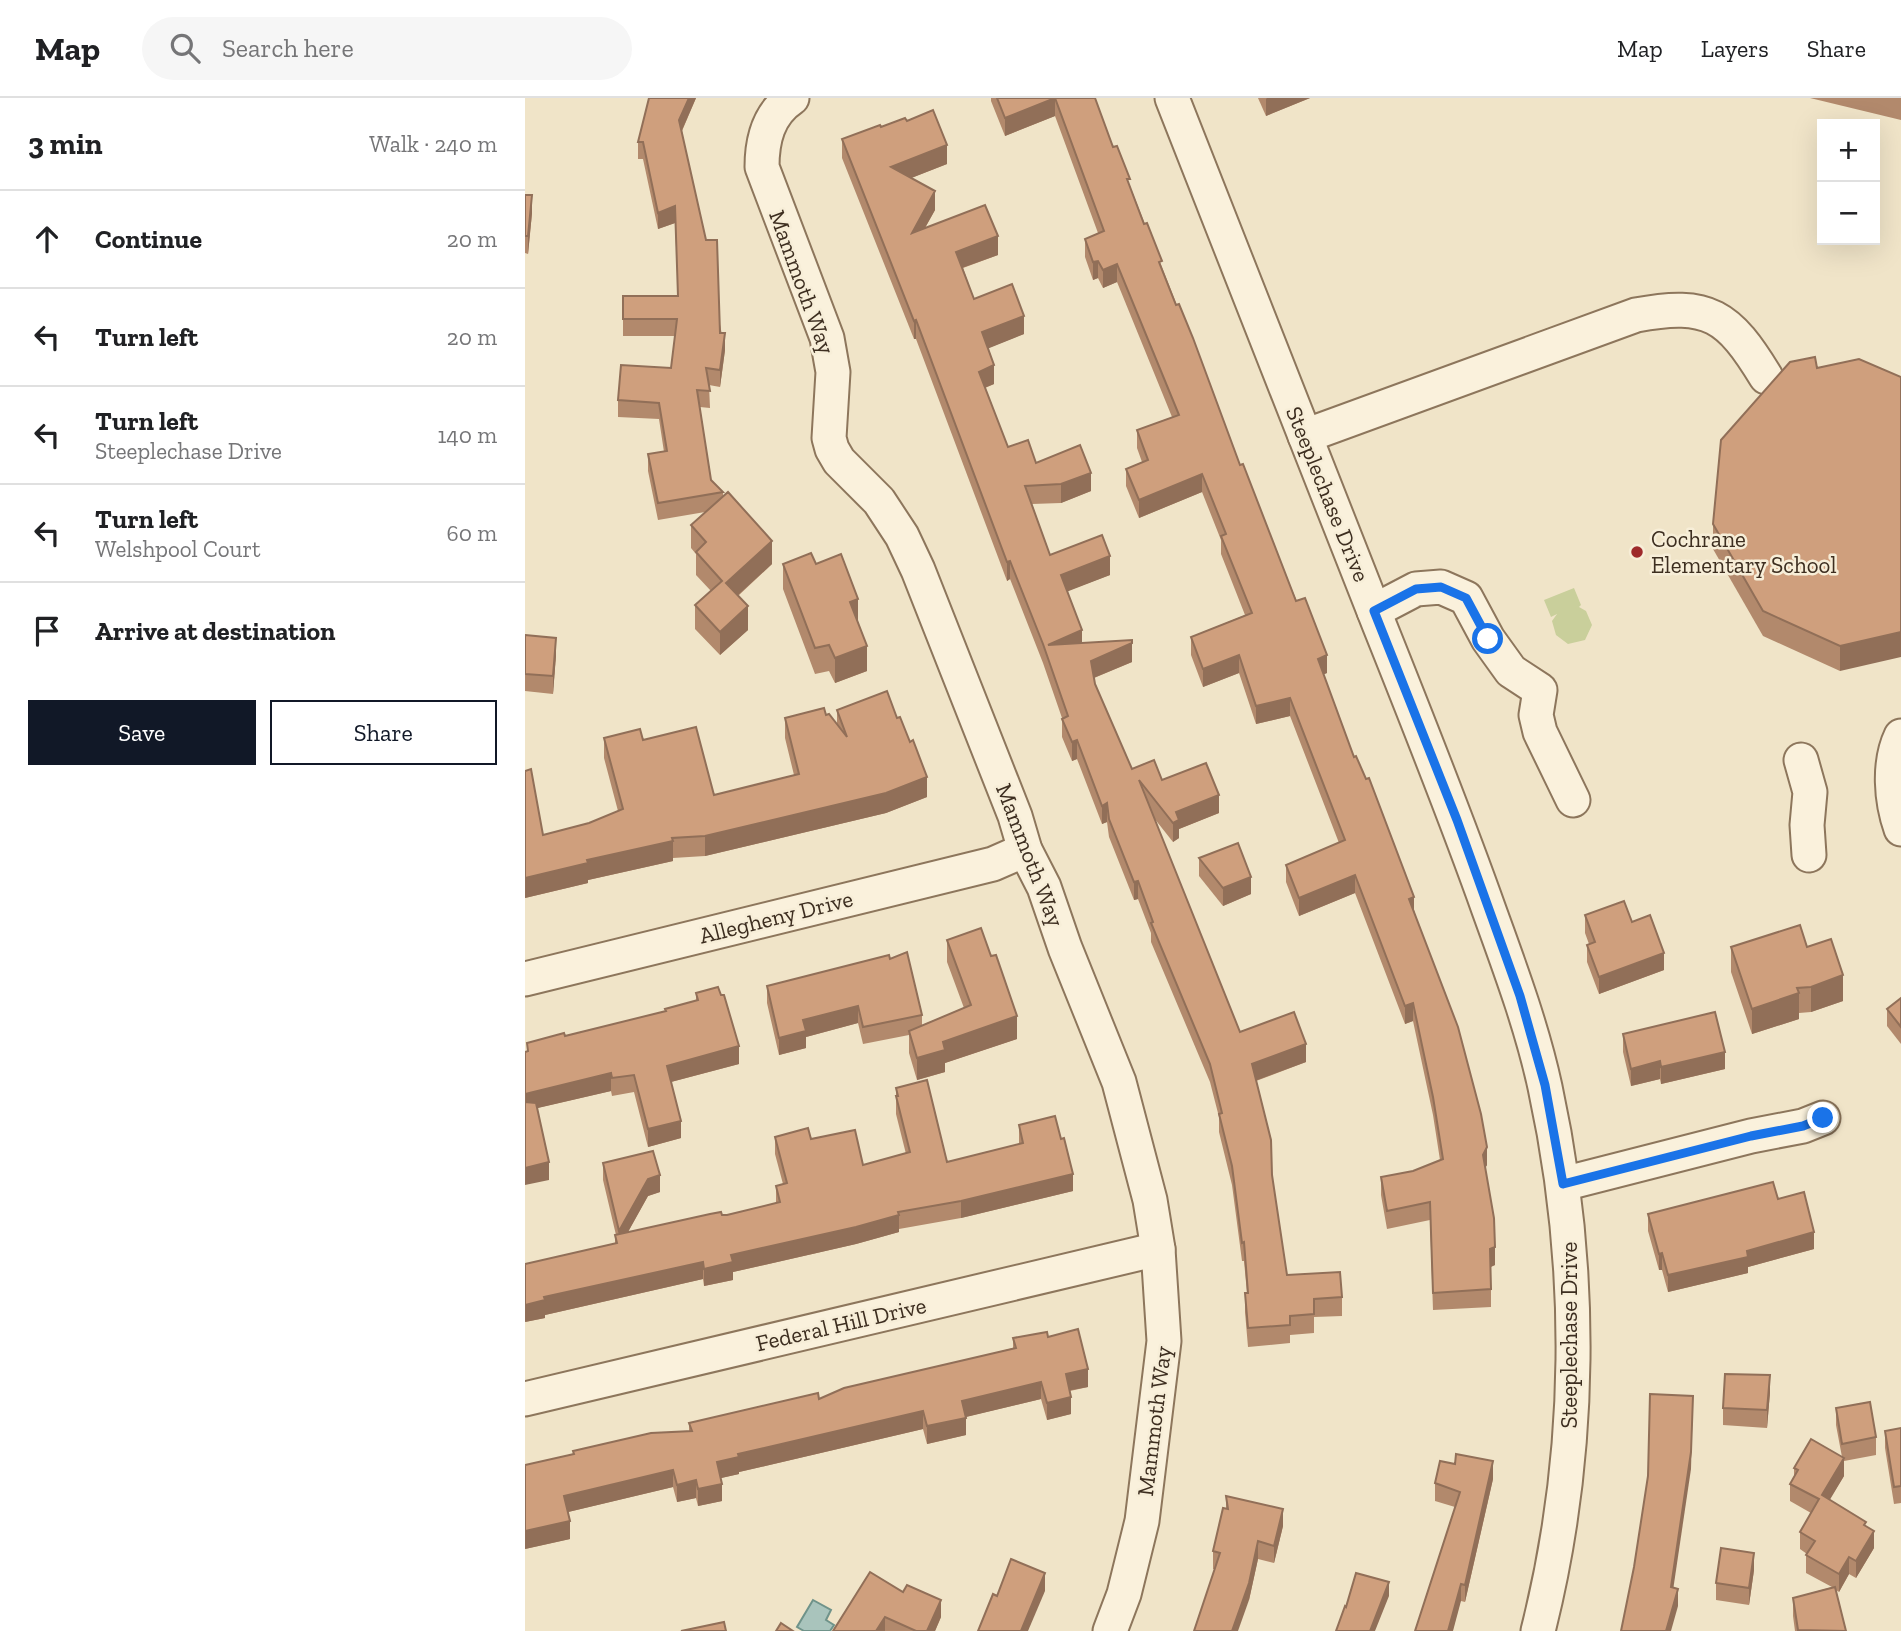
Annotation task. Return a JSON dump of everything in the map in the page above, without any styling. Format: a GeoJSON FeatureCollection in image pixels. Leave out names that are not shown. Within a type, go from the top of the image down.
{"type":"FeatureCollection","features":[{"type":"Feature","properties":{"kind":"street","name":"Steeplechase Drive"},"geometry":{"type":"LineString","coordinates":[[1172,98],[1457,820],[1520,996],[1545,1085],[1563,1184],[1571,1250],[1574,1313],[1569,1457],[1553,1570],[1538,1631]]}},
{"type":"Feature","properties":{"kind":"street","name":"Mammoth Way"},"geometry":{"type":"LineString","coordinates":[[783,107],[762,148],[762,167],[827,338],[833,372],[829,438],[832,449],[839,461],[879,501],[902,536],[919,570],[1015,816],[1025,850],[1044,887],[1065,948],[1119,1083],[1150,1200],[1158,1249],[1164,1341],[1144,1507],[1124,1594],[1110,1631]]}},
{"type":"Feature","properties":{"kind":"street"},"geometry":{"type":"LineString","coordinates":[[1305,436],[1636,315],[1662,310],[1694,310],[1722,321],[1745,343],[1766,377]]}},
{"type":"Feature","properties":{"kind":"street"},"geometry":{"type":"LineString","coordinates":[[1374,611],[1416,589],[1441,587],[1466,598],[1488,639],[1511,671],[1540,690],[1536,715],[1541,732],[1573,800]]}},
{"type":"Feature","properties":{"kind":"street"},"geometry":{"type":"LineString","coordinates":[[1901,736],[1896,746],[1892,781],[1896,817],[1901,829]]}},
{"type":"Feature","properties":{"kind":"street"},"geometry":{"type":"LineString","coordinates":[[1801,760],[1810,792],[1807,825],[1809,855]]}},
{"type":"Feature","properties":{"kind":"street","name":"Allegheny Drive"},"geometry":{"type":"LineString","coordinates":[[525,979],[992,864],[1025,850]]}},
{"type":"Feature","properties":{"kind":"street"},"geometry":{"type":"LineString","coordinates":[[1563,1184],[1751,1136],[1803,1126],[1823,1118]]}},
{"type":"Feature","properties":{"kind":"street","name":"Federal Hill Drive"},"geometry":{"type":"LineString","coordinates":[[525,1399],[1158,1249]]}},
{"type":"Feature","properties":{"kind":"green space"},"geometry":{"type":"Polygon","coordinates":[[[1574,588],[1581,605],[1579,607],[1586,611],[1592,625],[1585,640],[1568,644],[1556,635],[1552,621],[1557,614],[1551,617],[1544,600],[1574,588]]]}},
{"type":"Feature","properties":{"kind":"water"},"geometry":{"type":"Polygon","coordinates":[[[813,1600],[831,1610],[826,1620],[834,1625],[830,1631],[804,1631],[797,1627],[813,1600]]]}},
{"type":"Feature","properties":{"kind":"building"},"geometry":{"type":"Polygon","coordinates":[[[649,98],[689,98],[679,120],[706,240],[717,240],[720,333],[725,333],[720,370],[706,368],[710,391],[697,390],[711,480],[723,492],[658,503],[648,454],[667,451],[659,403],[618,400],[621,365],[671,368],[677,319],[623,319],[623,296],[678,296],[675,206],[658,213],[643,142],[638,142],[649,98]]]}},
{"type":"Feature","properties":{"kind":"building"},"geometry":{"type":"Polygon","coordinates":[[[997,98],[1055,98],[1005,118],[997,98]]]}},
{"type":"Feature","properties":{"kind":"building"},"geometry":{"type":"Polygon","coordinates":[[[1055,98],[1095,98],[1113,147],[1117,146],[1144,224],[1147,223],[1162,261],[1159,262],[1193,338],[1240,465],[1243,464],[1296,601],[1305,598],[1327,655],[1318,659],[1354,757],[1356,756],[1366,779],[1369,778],[1414,897],[1409,899],[1458,1027],[1481,1114],[1487,1147],[1483,1155],[1494,1218],[1495,1247],[1490,1249],[1491,1289],[1433,1293],[1430,1202],[1387,1211],[1381,1177],[1413,1171],[1443,1159],[1413,1003],[1405,1006],[1355,875],[1299,898],[1286,865],[1345,840],[1290,698],[1256,706],[1239,655],[1203,669],[1191,637],[1252,613],[1221,536],[1226,534],[1202,474],[1139,500],[1126,469],[1148,460],[1137,430],[1179,415],[1117,264],[1103,270],[1098,261],[1093,262],[1085,239],[1104,231],[1055,98]]]}},
{"type":"Feature","properties":{"kind":"building"},"geometry":{"type":"Polygon","coordinates":[[[933,110],[947,145],[891,167],[935,191],[912,233],[985,205],[998,236],[956,252],[974,299],[1012,284],[1024,316],[982,332],[994,365],[979,372],[1008,447],[1028,440],[1036,463],[1080,445],[1091,473],[1061,484],[1025,486],[1050,555],[1102,535],[1110,556],[1061,575],[1082,630],[1048,645],[1132,640],[1132,643],[1091,661],[1095,684],[1132,769],[1154,760],[1162,780],[1206,763],[1219,795],[1176,812],[1179,820],[1173,823],[1139,780],[1240,1032],[1294,1012],[1306,1044],[1252,1064],[1271,1140],[1272,1175],[1287,1275],[1340,1272],[1342,1297],[1314,1299],[1314,1314],[1290,1316],[1290,1325],[1248,1328],[1244,1242],[1242,1243],[1232,1166],[1219,1114],[1222,1113],[1210,1064],[1151,923],[1153,922],[1138,881],[1134,882],[1109,819],[1107,803],[1102,806],[1077,740],[1072,742],[1062,719],[1068,716],[1043,644],[1010,561],[1007,562],[916,320],[914,321],[842,139],[905,118],[907,121],[933,110]]]}},
{"type":"Feature","properties":{"kind":"building"},"geometry":{"type":"Polygon","coordinates":[[[525,195],[532,195],[528,236],[525,236],[525,195]]]}},
{"type":"Feature","properties":{"kind":"building","name":"Cochrane Elementary School"},"geometry":{"type":"Polygon","coordinates":[[[1815,357],[1817,368],[1859,359],[1901,377],[1901,632],[1840,646],[1763,611],[1713,524],[1721,440],[1790,362],[1815,357]]]}},
{"type":"Feature","properties":{"kind":"building"},"geometry":{"type":"Polygon","coordinates":[[[728,492],[772,541],[726,583],[748,606],[720,632],[695,605],[722,581],[696,552],[706,542],[691,525],[728,492]]]}},
{"type":"Feature","properties":{"kind":"building"},"geometry":{"type":"Polygon","coordinates":[[[811,553],[816,564],[841,554],[858,599],[850,602],[867,646],[835,658],[829,645],[815,648],[783,564],[811,553]]]}},
{"type":"Feature","properties":{"kind":"building"},"geometry":{"type":"Polygon","coordinates":[[[525,635],[556,638],[553,676],[525,674],[525,635]]]}},
{"type":"Feature","properties":{"kind":"building"},"geometry":{"type":"Polygon","coordinates":[[[887,691],[897,718],[900,717],[910,742],[913,740],[927,777],[886,793],[705,836],[672,838],[673,841],[587,860],[588,863],[525,878],[525,771],[531,769],[543,835],[589,823],[623,809],[604,738],[640,729],[643,740],[696,727],[714,795],[799,774],[785,718],[824,708],[826,715],[829,714],[847,737],[837,710],[887,691]]]}},
{"type":"Feature","properties":{"kind":"building"},"geometry":{"type":"Polygon","coordinates":[[[1238,843],[1251,877],[1223,888],[1199,858],[1238,843]]]}},
{"type":"Feature","properties":{"kind":"building"},"geometry":{"type":"Polygon","coordinates":[[[1624,901],[1632,922],[1650,915],[1664,953],[1599,977],[1587,945],[1595,942],[1585,915],[1624,901]]]}},
{"type":"Feature","properties":{"kind":"building"},"geometry":{"type":"Polygon","coordinates":[[[1800,925],[1807,947],[1831,939],[1843,975],[1811,987],[1797,988],[1799,993],[1752,1009],[1731,947],[1800,925]]]}},
{"type":"Feature","properties":{"kind":"building"},"geometry":{"type":"Polygon","coordinates":[[[981,928],[991,956],[996,955],[1017,1016],[943,1042],[945,1050],[917,1058],[909,1031],[971,1005],[947,940],[981,928]]]}},
{"type":"Feature","properties":{"kind":"building"},"geometry":{"type":"Polygon","coordinates":[[[907,952],[922,1015],[863,1027],[858,1006],[803,1020],[806,1031],[779,1038],[767,986],[889,955],[890,959],[907,952]]]}},
{"type":"Feature","properties":{"kind":"building"},"geometry":{"type":"Polygon","coordinates":[[[718,987],[721,995],[724,995],[739,1046],[667,1066],[681,1121],[648,1129],[634,1075],[612,1078],[611,1073],[525,1094],[527,1043],[666,1011],[665,1009],[698,1000],[696,993],[718,987]]]}},
{"type":"Feature","properties":{"kind":"building"},"geometry":{"type":"Polygon","coordinates":[[[1901,998],[1901,1027],[1887,1009],[1901,998]]]}},
{"type":"Feature","properties":{"kind":"building"},"geometry":{"type":"Polygon","coordinates":[[[1715,1012],[1725,1052],[1661,1067],[1660,1061],[1631,1069],[1623,1034],[1715,1012]]]}},
{"type":"Feature","properties":{"kind":"building"},"geometry":{"type":"Polygon","coordinates":[[[927,1080],[947,1162],[1023,1143],[1019,1125],[1055,1116],[1073,1174],[961,1201],[898,1212],[899,1215],[856,1227],[731,1255],[733,1262],[704,1269],[703,1262],[544,1297],[545,1300],[525,1305],[525,1264],[617,1243],[615,1235],[721,1212],[722,1215],[727,1215],[780,1202],[776,1186],[787,1183],[775,1137],[808,1128],[811,1139],[855,1130],[863,1165],[910,1152],[896,1088],[927,1080]]]}},
{"type":"Feature","properties":{"kind":"building"},"geometry":{"type":"Polygon","coordinates":[[[525,1102],[536,1103],[549,1162],[525,1168],[525,1102]]]}},
{"type":"Feature","properties":{"kind":"building"},"geometry":{"type":"Polygon","coordinates":[[[653,1151],[660,1175],[648,1179],[619,1231],[603,1163],[653,1151]]]}},
{"type":"Feature","properties":{"kind":"building"},"geometry":{"type":"Polygon","coordinates":[[[1773,1182],[1778,1199],[1804,1192],[1814,1232],[1747,1251],[1748,1257],[1668,1275],[1648,1214],[1773,1182]]]}},
{"type":"Feature","properties":{"kind":"building"},"geometry":{"type":"Polygon","coordinates":[[[1078,1329],[1088,1369],[1066,1374],[1071,1397],[1047,1403],[1041,1382],[962,1401],[966,1418],[927,1426],[923,1411],[738,1454],[739,1457],[717,1462],[722,1484],[698,1489],[696,1480],[677,1485],[673,1470],[564,1496],[570,1521],[525,1531],[525,1465],[651,1433],[692,1431],[689,1423],[818,1393],[819,1399],[844,1388],[1016,1348],[1013,1338],[1047,1332],[1048,1337],[1078,1329]]]}},
{"type":"Feature","properties":{"kind":"building"},"geometry":{"type":"Polygon","coordinates":[[[1725,1374],[1770,1375],[1767,1410],[1723,1408],[1725,1374]]]}},
{"type":"Feature","properties":{"kind":"building"},"geometry":{"type":"Polygon","coordinates":[[[1650,1394],[1693,1396],[1691,1452],[1671,1587],[1678,1589],[1666,1631],[1621,1631],[1648,1476],[1650,1394]]]}},
{"type":"Feature","properties":{"kind":"building"},"geometry":{"type":"Polygon","coordinates":[[[1870,1402],[1876,1437],[1842,1444],[1836,1408],[1870,1402]]]}},
{"type":"Feature","properties":{"kind":"building"},"geometry":{"type":"Polygon","coordinates":[[[1901,1428],[1901,1486],[1894,1487],[1885,1431],[1901,1428]]]}},
{"type":"Feature","properties":{"kind":"building"},"geometry":{"type":"Polygon","coordinates":[[[1811,1439],[1844,1458],[1822,1495],[1866,1522],[1864,1525],[1874,1531],[1856,1561],[1849,1557],[1839,1574],[1806,1555],[1815,1541],[1800,1532],[1819,1499],[1790,1484],[1798,1470],[1794,1468],[1811,1439]]]}},
{"type":"Feature","properties":{"kind":"building"},"geometry":{"type":"Polygon","coordinates":[[[1456,1454],[1493,1461],[1465,1585],[1461,1584],[1448,1631],[1415,1631],[1460,1492],[1435,1483],[1440,1461],[1455,1464],[1456,1454]]]}},
{"type":"Feature","properties":{"kind":"building"},"geometry":{"type":"Polygon","coordinates":[[[1226,1496],[1283,1509],[1274,1546],[1258,1541],[1249,1583],[1232,1631],[1194,1631],[1220,1553],[1213,1551],[1223,1508],[1228,1509],[1226,1496]]]}},
{"type":"Feature","properties":{"kind":"building"},"geometry":{"type":"Polygon","coordinates":[[[1721,1548],[1754,1553],[1749,1588],[1716,1583],[1721,1548]]]}},
{"type":"Feature","properties":{"kind":"building"},"geometry":{"type":"Polygon","coordinates":[[[1011,1559],[1045,1573],[1021,1631],[978,1631],[993,1594],[997,1596],[1011,1559]]]}},
{"type":"Feature","properties":{"kind":"building"},"geometry":{"type":"Polygon","coordinates":[[[870,1572],[903,1592],[907,1585],[941,1600],[927,1631],[916,1631],[885,1617],[876,1631],[833,1631],[870,1572]]]}},
{"type":"Feature","properties":{"kind":"building"},"geometry":{"type":"Polygon","coordinates":[[[1356,1573],[1389,1582],[1370,1631],[1336,1631],[1346,1607],[1356,1573]]]}},
{"type":"Feature","properties":{"kind":"building"},"geometry":{"type":"Polygon","coordinates":[[[1835,1587],[1846,1631],[1798,1630],[1793,1598],[1835,1587]]]}},
{"type":"Feature","properties":{"kind":"building"},"geometry":{"type":"Polygon","coordinates":[[[724,1622],[726,1631],[681,1631],[724,1622]]]}},
{"type":"Feature","properties":{"kind":"building"},"geometry":{"type":"Polygon","coordinates":[[[781,1623],[793,1631],[776,1631],[781,1623]]]}},
{"type":"Feature","properties":{"kind":"place","name":"Cochrane Elementary School"},"geometry":{"type":"Point","coordinates":[1637,552]}},
{"type":"Feature","properties":{"kind":"route"},"geometry":{"type":"LineString","coordinates":[[1488,639],[1466,598],[1441,587],[1416,589],[1374,611],[1457,820],[1520,996],[1545,1085],[1563,1184],[1751,1136],[1803,1126],[1823,1118]]}}]}
